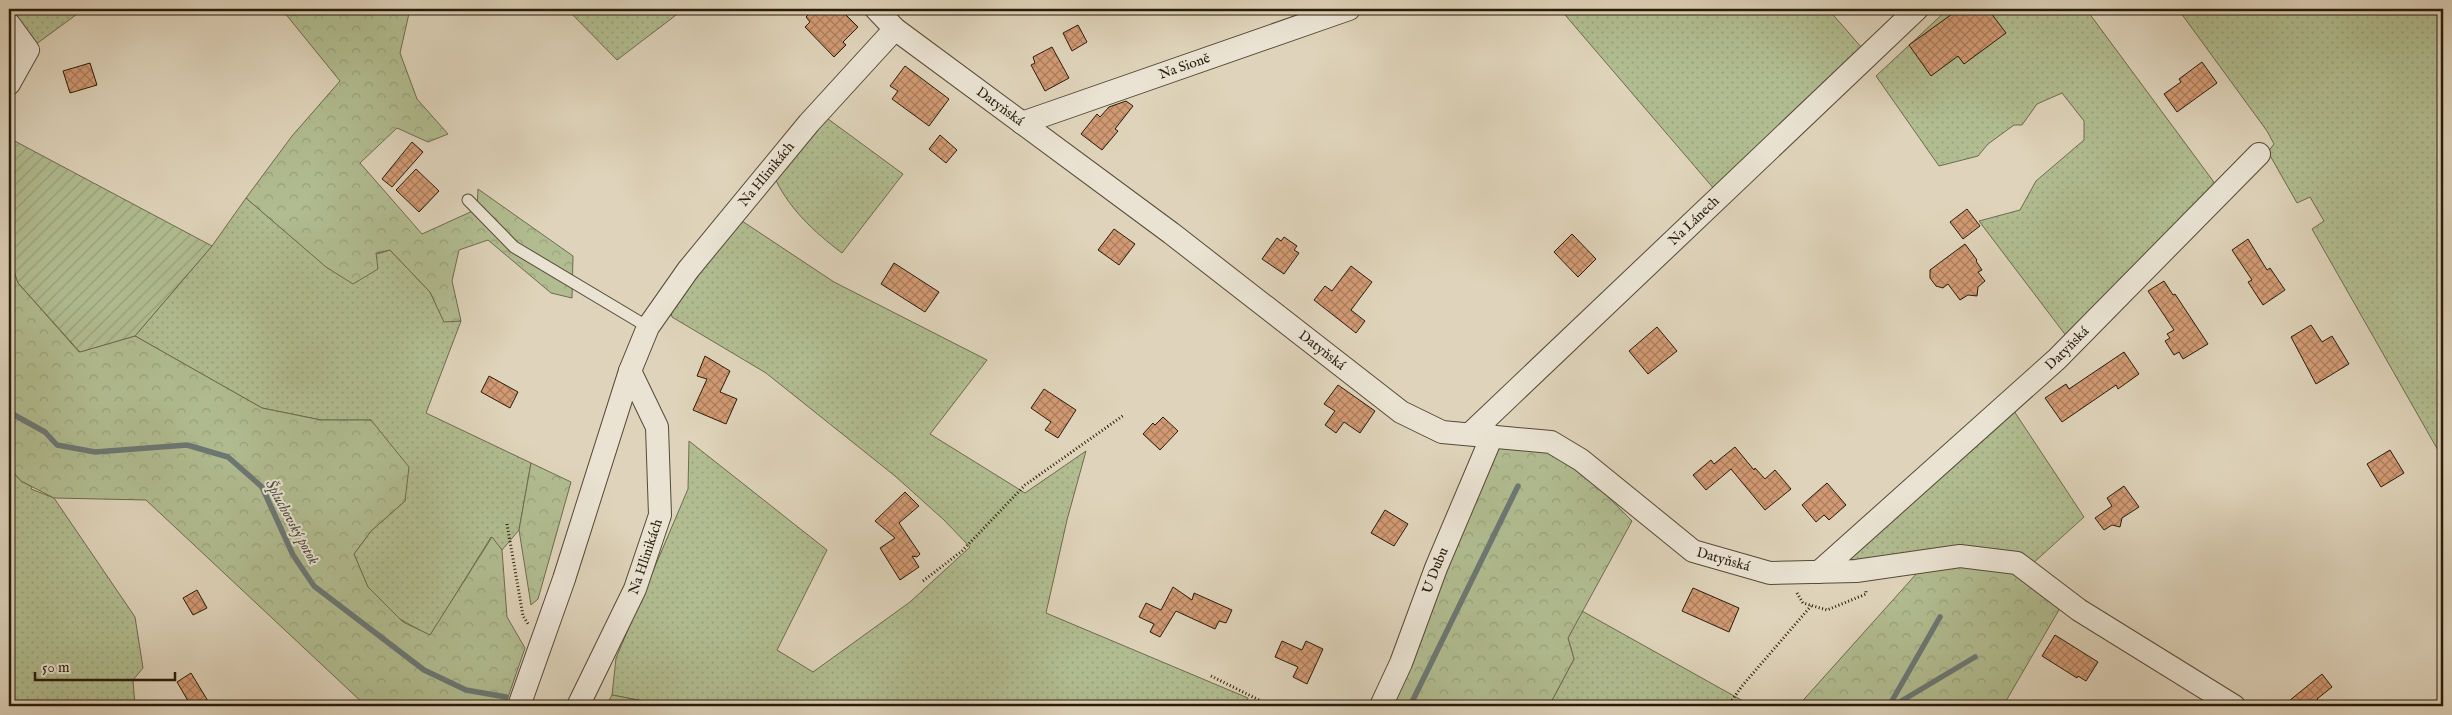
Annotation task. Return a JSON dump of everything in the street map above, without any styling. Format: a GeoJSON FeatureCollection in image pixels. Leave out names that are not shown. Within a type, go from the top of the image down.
{"type":"FeatureCollection","features":[{"type":"Feature","properties":{"kind":"street","name":"Datyňská"},"geometry":{"type":"LineString","coordinates":[[876,9],[894,29],[1170,233],[1401,412],[1442,432],[1550,442],[1581,460],[1693,551],[1770,574],[1866,569],[1960,556],[2017,563],[2079,610],[2234,706]]}},
{"type":"Feature","properties":{"kind":"street","name":"Na Sioně"},"geometry":{"type":"LineString","coordinates":[[1022,123],[1349,9]]}},
{"type":"Feature","properties":{"kind":"street","name":"Na Lánech"},"geometry":{"type":"LineString","coordinates":[[1470,434],[1917,9]]}},
{"type":"Feature","properties":{"kind":"street"},"geometry":{"type":"LineString","coordinates":[[9,24],[28,50],[9,84]]}},
{"type":"Feature","properties":{"kind":"street","name":"Na Hlinikách"},"geometry":{"type":"LineString","coordinates":[[519,706],[630,371],[648,327],[688,270],[809,123],[894,29]]}},
{"type":"Feature","properties":{"kind":"street","name":"Datyňská"},"geometry":{"type":"LineString","coordinates":[[1819,572],[2057,359],[2259,154]]}},
{"type":"Feature","properties":{"kind":"street","name":"Na Hlinikách"},"geometry":{"type":"LineString","coordinates":[[578,706],[635,589],[660,514],[657,427],[630,371]]}},
{"type":"Feature","properties":{"kind":"street","name":"U Dubu"},"geometry":{"type":"LineString","coordinates":[[1381,706],[1401,663],[1436,568],[1492,436]]}},
{"type":"Feature","properties":{"kind":"lane"},"geometry":{"type":"LineString","coordinates":[[468,200],[514,247],[648,327]]}},
{"type":"Feature","properties":{"kind":"path"},"geometry":{"type":"LineString","coordinates":[[923,581],[962,551],[1025,485],[1124,415]]}},
{"type":"Feature","properties":{"kind":"path"},"geometry":{"type":"LineString","coordinates":[[507,524],[523,616],[541,643]]}},
{"type":"Feature","properties":{"kind":"path"},"geometry":{"type":"LineString","coordinates":[[1785,573],[1803,604],[1827,610],[1866,594],[1866,569]]}},
{"type":"Feature","properties":{"kind":"path"},"geometry":{"type":"LineString","coordinates":[[1728,706],[1742,686],[1812,606]]}},
{"type":"Feature","properties":{"kind":"path"},"geometry":{"type":"LineString","coordinates":[[1211,676],[1271,706]]}},
{"type":"Feature","properties":{"kind":"green space"},"geometry":{"type":"Polygon","coordinates":[[[9,9],[84,9],[28,50],[9,24],[9,9]]]}},
{"type":"Feature","properties":{"kind":"green space"},"geometry":{"type":"Polygon","coordinates":[[[290,9],[410,9],[400,53],[417,99],[448,134],[428,142],[397,128],[360,163],[422,234],[477,209],[478,189],[573,256],[572,298],[551,293],[488,240],[459,250],[452,281],[461,321],[444,322],[430,292],[390,250],[376,253],[378,269],[353,284],[326,267],[246,198],[292,136],[340,81],[284,12],[290,9]]]}},
{"type":"Feature","properties":{"kind":"green space"},"geometry":{"type":"Polygon","coordinates":[[[567,9],[684,9],[617,60],[567,9]]]}},
{"type":"Feature","properties":{"kind":"green space"},"geometry":{"type":"Polygon","coordinates":[[[1560,9],[1828,9],[1862,48],[1715,190],[1560,9]]]}},
{"type":"Feature","properties":{"kind":"green space"},"geometry":{"type":"Polygon","coordinates":[[[1948,9],[2086,9],[2219,189],[2169,229],[2067,337],[1979,221],[2020,210],[2036,181],[2084,140],[2084,121],[2062,93],[2037,104],[2022,125],[2014,125],[1988,144],[1978,156],[1939,166],[1876,76],[1948,9]]]}},
{"type":"Feature","properties":{"kind":"green space"},"geometry":{"type":"Polygon","coordinates":[[[2178,9],[2443,9],[2443,459],[2312,229],[2324,221],[2310,197],[2297,203],[2268,152],[2274,144],[2267,131],[2178,9]]]}},
{"type":"Feature","properties":{"kind":"green space"},"geometry":{"type":"Polygon","coordinates":[[[824,116],[903,174],[842,253],[802,218],[786,197],[773,174],[824,116]]]}},
{"type":"Feature","properties":{"kind":"green space"},"geometry":{"type":"Polygon","coordinates":[[[9,138],[212,246],[135,336],[80,352],[18,283],[9,256],[9,138]]]}},
{"type":"Feature","properties":{"kind":"green space"},"geometry":{"type":"Polygon","coordinates":[[[246,198],[329,269],[390,250],[430,292],[444,321],[461,321],[426,413],[531,463],[519,530],[502,550],[491,537],[430,636],[400,619],[368,588],[354,554],[371,531],[405,501],[371,420],[321,420],[262,408],[135,336],[212,246],[246,198]]]}},
{"type":"Feature","properties":{"kind":"green space"},"geometry":{"type":"Polygon","coordinates":[[[742,221],[834,282],[987,360],[930,434],[1025,493],[1086,451],[1067,520],[1046,613],[1248,698],[1245,706],[655,706],[643,701],[612,695],[616,658],[688,489],[689,441],[827,550],[777,650],[813,672],[910,602],[970,547],[944,520],[895,476],[766,373],[672,317],[667,298],[742,221]]]}},
{"type":"Feature","properties":{"kind":"green space"},"geometry":{"type":"Polygon","coordinates":[[[9,256],[18,283],[79,352],[135,336],[262,408],[321,420],[371,420],[409,467],[405,501],[371,531],[354,554],[368,587],[403,622],[430,635],[492,537],[502,550],[507,617],[525,648],[505,706],[366,706],[146,500],[54,498],[21,481],[9,467],[9,256]]]}},
{"type":"Feature","properties":{"kind":"green space"},"geometry":{"type":"Polygon","coordinates":[[[2014,411],[2084,517],[2031,565],[1867,565],[1845,557],[2014,411]]]}},
{"type":"Feature","properties":{"kind":"green space"},"geometry":{"type":"Polygon","coordinates":[[[1492,436],[1569,457],[1632,521],[1568,638],[1574,659],[1549,706],[1381,706],[1492,436]]]}},
{"type":"Feature","properties":{"kind":"green space"},"geometry":{"type":"Polygon","coordinates":[[[531,463],[571,482],[538,599],[531,605],[519,530],[531,463]]]}},
{"type":"Feature","properties":{"kind":"green space"},"geometry":{"type":"Polygon","coordinates":[[[9,467],[21,481],[32,487],[31,489],[54,498],[135,617],[143,668],[133,680],[135,706],[16,706],[9,701],[9,467]]]}},
{"type":"Feature","properties":{"kind":"green space"},"geometry":{"type":"Polygon","coordinates":[[[1961,567],[2016,573],[2063,603],[2003,706],[1798,706],[1918,572],[1961,567]]]}},
{"type":"Feature","properties":{"kind":"green space"},"geometry":{"type":"Polygon","coordinates":[[[1582,611],[1752,706],[1549,706],[1574,659],[1568,638],[1582,611]]]}},
{"type":"Feature","properties":{"kind":"green space"},"geometry":{"type":"Polygon","coordinates":[[[612,695],[643,701],[655,706],[606,706],[612,695]]]}},
{"type":"Feature","properties":{"kind":"building"},"geometry":{"type":"Polygon","coordinates":[[[814,9],[840,9],[858,27],[843,42],[846,45],[834,57],[805,27],[810,22],[806,17],[814,9]]]}},
{"type":"Feature","properties":{"kind":"building"},"geometry":{"type":"Polygon","coordinates":[[[1959,9],[1988,9],[2006,33],[1964,64],[1958,56],[1931,76],[1909,45],[1959,9]]]}},
{"type":"Feature","properties":{"kind":"building"},"geometry":{"type":"Polygon","coordinates":[[[1078,25],[1087,42],[1072,51],[1063,33],[1078,25]]]}},
{"type":"Feature","properties":{"kind":"building"},"geometry":{"type":"Polygon","coordinates":[[[1052,47],[1069,78],[1045,91],[1031,65],[1035,63],[1033,57],[1052,47]]]}},
{"type":"Feature","properties":{"kind":"building"},"geometry":{"type":"Polygon","coordinates":[[[2202,62],[2217,83],[2177,112],[2164,94],[2181,82],[2179,79],[2202,62]]]}},
{"type":"Feature","properties":{"kind":"building"},"geometry":{"type":"Polygon","coordinates":[[[90,63],[97,85],[70,93],[63,71],[90,63]]]}},
{"type":"Feature","properties":{"kind":"building"},"geometry":{"type":"Polygon","coordinates":[[[905,66],[949,99],[929,126],[892,99],[898,91],[890,86],[905,66]]]}},
{"type":"Feature","properties":{"kind":"building"},"geometry":{"type":"Polygon","coordinates":[[[1126,101],[1133,106],[1115,129],[1118,131],[1102,150],[1081,134],[1097,114],[1100,117],[1109,107],[1126,101]]]}},
{"type":"Feature","properties":{"kind":"building"},"geometry":{"type":"Polygon","coordinates":[[[940,135],[957,150],[946,163],[929,149],[940,135]]]}},
{"type":"Feature","properties":{"kind":"building"},"geometry":{"type":"Polygon","coordinates":[[[412,142],[423,152],[392,187],[382,179],[412,142]]]}},
{"type":"Feature","properties":{"kind":"building"},"geometry":{"type":"Polygon","coordinates":[[[416,169],[439,191],[419,212],[396,190],[416,169]]]}},
{"type":"Feature","properties":{"kind":"building"},"geometry":{"type":"Polygon","coordinates":[[[1967,209],[1980,226],[1963,239],[1950,222],[1967,209]]]}},
{"type":"Feature","properties":{"kind":"building"},"geometry":{"type":"Polygon","coordinates":[[[1114,229],[1135,244],[1119,265],[1098,250],[1114,229]]]}},
{"type":"Feature","properties":{"kind":"building"},"geometry":{"type":"Polygon","coordinates":[[[1572,234],[1596,259],[1578,277],[1554,252],[1572,234]]]}},
{"type":"Feature","properties":{"kind":"building"},"geometry":{"type":"Polygon","coordinates":[[[1284,237],[1297,246],[1294,250],[1299,253],[1284,274],[1262,259],[1277,238],[1281,241],[1284,237]]]}},
{"type":"Feature","properties":{"kind":"building"},"geometry":{"type":"Polygon","coordinates":[[[2248,239],[2267,270],[2270,268],[2285,290],[2263,305],[2248,282],[2252,280],[2232,250],[2248,239]]]}},
{"type":"Feature","properties":{"kind":"building"},"geometry":{"type":"Polygon","coordinates":[[[1965,244],[1977,260],[1982,270],[1978,272],[1985,281],[1978,287],[1977,296],[1968,295],[1960,300],[1948,284],[1943,288],[1936,286],[1930,278],[1930,270],[1965,244]]]}},
{"type":"Feature","properties":{"kind":"building"},"geometry":{"type":"Polygon","coordinates":[[[894,263],[939,292],[925,312],[881,284],[894,263]]]}},
{"type":"Feature","properties":{"kind":"building"},"geometry":{"type":"Polygon","coordinates":[[[1351,266],[1372,282],[1351,310],[1365,321],[1356,333],[1314,300],[1325,286],[1332,291],[1351,266]]]}},
{"type":"Feature","properties":{"kind":"building"},"geometry":{"type":"Polygon","coordinates":[[[2164,281],[2173,295],[2175,294],[2208,344],[2183,359],[2179,352],[2174,355],[2165,341],[2170,338],[2167,334],[2174,330],[2148,291],[2164,281]]]}},
{"type":"Feature","properties":{"kind":"building"},"geometry":{"type":"Polygon","coordinates":[[[2311,325],[2322,342],[2332,336],[2349,364],[2316,384],[2291,337],[2311,325]]]}},
{"type":"Feature","properties":{"kind":"building"},"geometry":{"type":"Polygon","coordinates":[[[1657,327],[1677,351],[1648,374],[1629,351],[1657,327]]]}},
{"type":"Feature","properties":{"kind":"building"},"geometry":{"type":"Polygon","coordinates":[[[2124,352],[2139,374],[2118,389],[2116,385],[2062,422],[2045,398],[2066,384],[2069,389],[2124,352]]]}},
{"type":"Feature","properties":{"kind":"building"},"geometry":{"type":"Polygon","coordinates":[[[705,356],[730,371],[720,392],[737,399],[726,424],[693,410],[707,379],[697,376],[705,356]]]}},
{"type":"Feature","properties":{"kind":"building"},"geometry":{"type":"Polygon","coordinates":[[[489,376],[518,392],[510,408],[481,392],[489,376]]]}},
{"type":"Feature","properties":{"kind":"building"},"geometry":{"type":"Polygon","coordinates":[[[1338,385],[1375,411],[1360,433],[1344,422],[1336,433],[1325,425],[1335,411],[1324,404],[1338,385]]]}},
{"type":"Feature","properties":{"kind":"building"},"geometry":{"type":"Polygon","coordinates":[[[1044,389],[1076,410],[1058,438],[1045,430],[1051,422],[1031,408],[1044,389]]]}},
{"type":"Feature","properties":{"kind":"building"},"geometry":{"type":"Polygon","coordinates":[[[1163,417],[1178,431],[1160,450],[1143,434],[1153,423],[1155,425],[1163,417]]]}},
{"type":"Feature","properties":{"kind":"building"},"geometry":{"type":"Polygon","coordinates":[[[1735,447],[1754,470],[1755,468],[1765,479],[1775,470],[1791,489],[1765,510],[1731,469],[1706,490],[1693,475],[1711,460],[1714,464],[1735,447]]]}},
{"type":"Feature","properties":{"kind":"building"},"geometry":{"type":"Polygon","coordinates":[[[2390,450],[2404,473],[2381,487],[2367,464],[2390,450]]]}},
{"type":"Feature","properties":{"kind":"building"},"geometry":{"type":"Polygon","coordinates":[[[1827,483],[1846,505],[1829,520],[1824,515],[1816,522],[1802,505],[1827,483]]]}},
{"type":"Feature","properties":{"kind":"building"},"geometry":{"type":"Polygon","coordinates":[[[2124,486],[2139,507],[2122,518],[2120,527],[2112,525],[2104,530],[2095,518],[2112,506],[2107,498],[2124,486]]]}},
{"type":"Feature","properties":{"kind":"building"},"geometry":{"type":"Polygon","coordinates":[[[905,492],[919,506],[899,523],[920,554],[917,557],[912,556],[919,567],[900,580],[880,548],[895,538],[875,521],[905,492]]]}},
{"type":"Feature","properties":{"kind":"building"},"geometry":{"type":"Polygon","coordinates":[[[1385,510],[1408,524],[1394,546],[1371,533],[1385,510]]]}},
{"type":"Feature","properties":{"kind":"building"},"geometry":{"type":"Polygon","coordinates":[[[1173,587],[1192,600],[1194,593],[1232,610],[1226,623],[1219,621],[1215,629],[1176,611],[1160,637],[1150,632],[1154,624],[1139,617],[1146,603],[1161,610],[1173,587]]]}},
{"type":"Feature","properties":{"kind":"building"},"geometry":{"type":"Polygon","coordinates":[[[1693,588],[1739,608],[1729,632],[1682,611],[1693,588]]]}},
{"type":"Feature","properties":{"kind":"building"},"geometry":{"type":"Polygon","coordinates":[[[197,590],[207,608],[193,615],[183,598],[197,590]]]}},
{"type":"Feature","properties":{"kind":"building"},"geometry":{"type":"Polygon","coordinates":[[[2055,635],[2098,662],[2086,681],[2078,676],[2077,678],[2042,656],[2055,635]]]}},
{"type":"Feature","properties":{"kind":"building"},"geometry":{"type":"Polygon","coordinates":[[[1282,641],[1302,650],[1306,641],[1323,649],[1307,684],[1293,677],[1298,667],[1275,657],[1282,641]]]}},
{"type":"Feature","properties":{"kind":"building"},"geometry":{"type":"Polygon","coordinates":[[[191,673],[211,706],[191,706],[177,682],[191,673]]]}},
{"type":"Feature","properties":{"kind":"building"},"geometry":{"type":"Polygon","coordinates":[[[2322,674],[2332,687],[2317,699],[2322,706],[2283,706],[2322,674]]]}},
{"type":"Feature","properties":{"kind":"waterway","name":"Špluchovský potok"},"geometry":{"type":"LineString","coordinates":[[9,412],[45,432],[57,445],[95,452],[187,445],[228,457],[262,487],[293,555],[314,586],[424,670],[466,690],[506,697]]}},
{"type":"Feature","properties":{"kind":"waterway"},"geometry":{"type":"LineString","coordinates":[[1410,706],[1518,486]]}},
{"type":"Feature","properties":{"kind":"waterway"},"geometry":{"type":"LineString","coordinates":[[1889,706],[1940,617]]}},
{"type":"Feature","properties":{"kind":"waterway"},"geometry":{"type":"LineString","coordinates":[[1893,706],[1975,657]]}}]}
